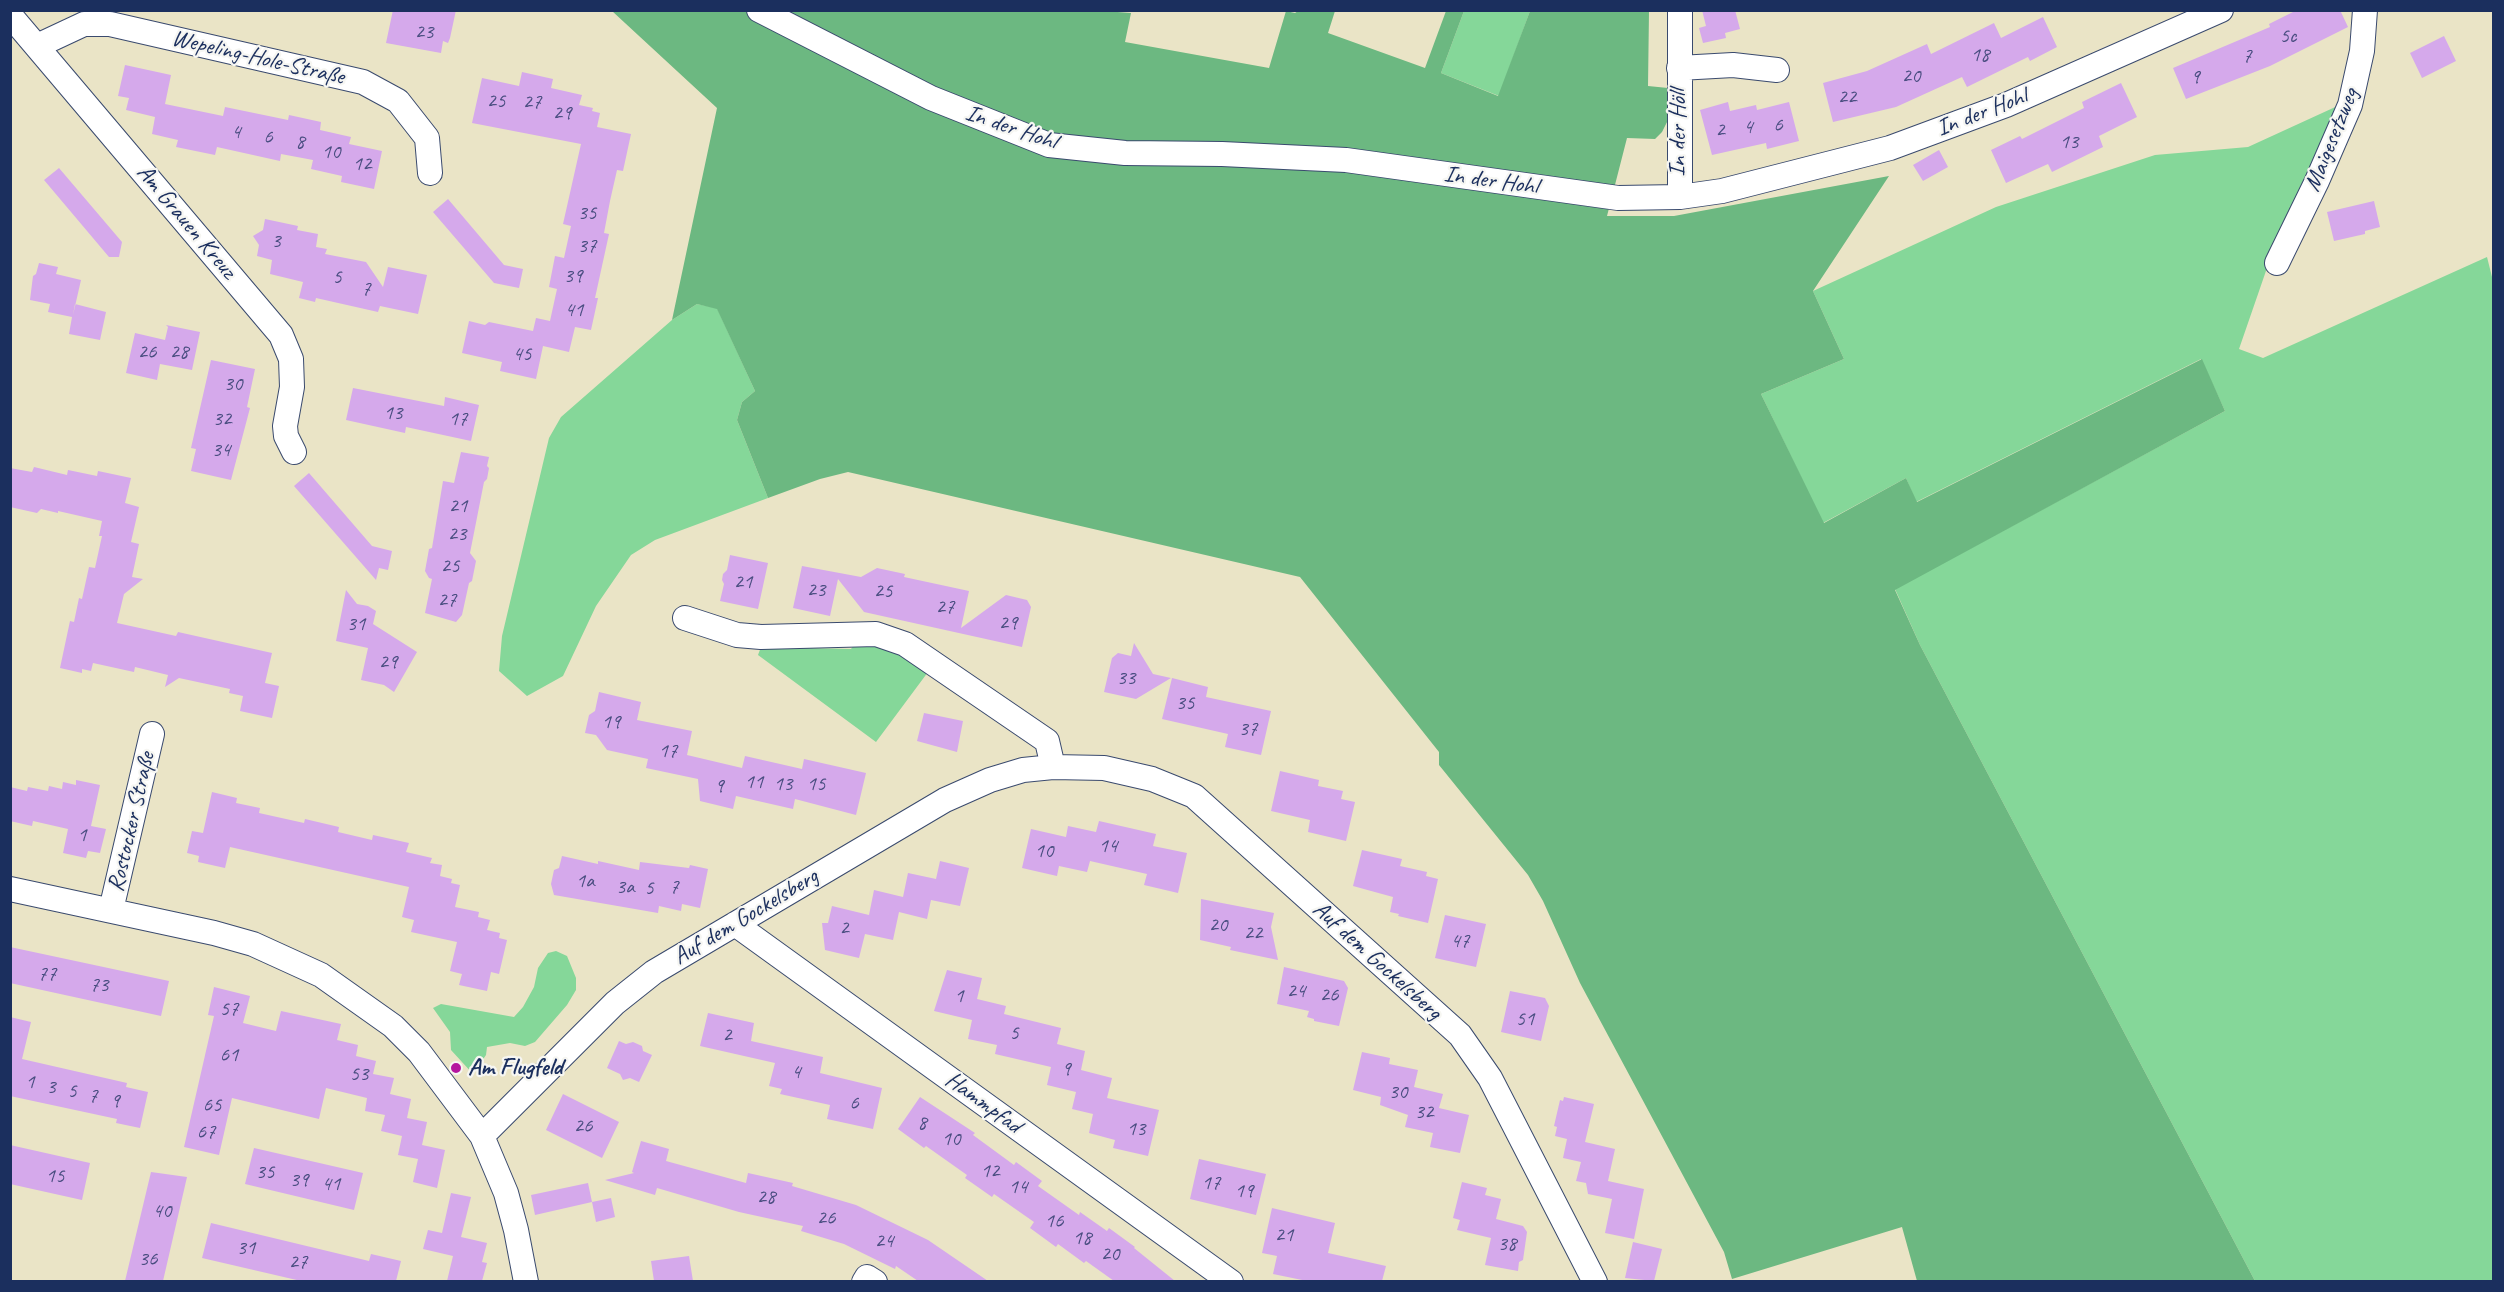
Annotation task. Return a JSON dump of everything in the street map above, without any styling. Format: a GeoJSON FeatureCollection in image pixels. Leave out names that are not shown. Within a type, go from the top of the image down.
{"type":"FeatureCollection","features":[{"type":"Feature","properties":{"kind":"street","name":"In der Hohl"},"geometry":{"type":"LineString","coordinates":[[759,10],[930,98],[1048,145],[1125,153],[1222,154],[1346,160],[1618,198],[1680,197],[1722,191],[1890,148],[2006,105],[2221,10]]}},
{"type":"Feature","properties":{"kind":"street","name":"In der Höll"},"geometry":{"type":"LineString","coordinates":[[1680,10],[1680,197]]}},
{"type":"Feature","properties":{"kind":"street","name":"Maigesetzweg"},"geometry":{"type":"LineString","coordinates":[[2277,263],[2317,181],[2350,105],[2362,51],[2365,10]]}},
{"type":"Feature","properties":{"kind":"street","name":"Am Grauen Kreuz"},"geometry":{"type":"LineString","coordinates":[[10,15],[281,335],[291,359],[292,387],[285,426],[286,436],[294,452]]}},
{"type":"Feature","properties":{"kind":"street","name":"Wepeling-Hole-Straße"},"geometry":{"type":"LineString","coordinates":[[37,46],[84,24],[110,24],[363,82],[398,101],[427,138],[430,173]]}},
{"type":"Feature","properties":{"kind":"street","name":"In der Höll"},"geometry":{"type":"LineString","coordinates":[[1679,68],[1733,65],[1777,70]]}},
{"type":"Feature","properties":{"kind":"street"},"geometry":{"type":"LineString","coordinates":[[685,618],[737,635],[760,637],[876,634],[905,644],[1047,741],[1053,767]]}},
{"type":"Feature","properties":{"kind":"street","name":"Rostocker Straße"},"geometry":{"type":"LineString","coordinates":[[111,910],[152,734]]}},
{"type":"Feature","properties":{"kind":"street","name":"Auf dem Gockelsberg"},"geometry":{"type":"LineString","coordinates":[[482,1136],[615,1003],[654,972],[735,924],[945,800],[990,780],[1023,770],[1053,767],[1104,768],[1152,779],[1194,796],[1460,1035],[1490,1078],[1595,1281]]}},
{"type":"Feature","properties":{"kind":"street"},"geometry":{"type":"LineString","coordinates":[[10,889],[111,910],[253,944],[321,975],[393,1026],[419,1052],[482,1136],[506,1193],[516,1230],[525,1281]]}},
{"type":"Feature","properties":{"kind":"street","name":"Hammpfad"},"geometry":{"type":"LineString","coordinates":[[735,924],[1231,1281]]}},
{"type":"Feature","properties":{"kind":"street"},"geometry":{"type":"LineString","coordinates":[[864,1281],[867,1277],[875,1281]]}},
{"type":"Feature","properties":{"kind":"green space"},"geometry":{"type":"Polygon","coordinates":[[[612,11],[1104,11],[1131,13],[1125,42],[1269,68],[1286,11],[1295,13],[1298,11],[1335,11],[1328,33],[1425,68],[1446,11],[1464,11],[1441,73],[1498,96],[1530,11],[1649,11],[1648,86],[1668,88],[1668,120],[1662,132],[1655,139],[1627,138],[1607,216],[1674,216],[1889,176],[1813,291],[1844,359],[1761,394],[1824,523],[1906,478],[1917,502],[2202,359],[2225,411],[1895,590],[1920,645],[2255,1281],[1917,1281],[1902,1227],[1732,1279],[1724,1252],[1580,983],[1543,901],[1528,875],[1439,765],[1439,752],[1300,577],[848,472],[820,479],[768,498],[737,420],[742,402],[755,391],[717,309],[697,304],[672,320],[717,108],[612,11]]]}},
{"type":"Feature","properties":{"kind":"green space"},"geometry":{"type":"Polygon","coordinates":[[[1464,11],[1530,11],[1499,96],[1441,73],[1464,11]]]}},
{"type":"Feature","properties":{"kind":"green space"},"geometry":{"type":"Polygon","coordinates":[[[2344,103],[2267,268],[2239,349],[2263,358],[2487,257],[2494,285],[2493,1281],[2255,1281],[1920,645],[1895,589],[2225,411],[2201,359],[1916,502],[1906,478],[1823,523],[1761,394],[1844,359],[1813,291],[1996,207],[2155,155],[2248,147],[2344,103]]]}},
{"type":"Feature","properties":{"kind":"green space"},"geometry":{"type":"Polygon","coordinates":[[[697,304],[717,308],[755,391],[742,402],[737,420],[768,498],[655,540],[631,555],[596,606],[563,676],[527,696],[499,671],[502,636],[549,438],[561,417],[672,320],[697,304]]]}},
{"type":"Feature","properties":{"kind":"green space"},"geometry":{"type":"Polygon","coordinates":[[[857,641],[874,641],[931,668],[876,742],[758,655],[761,647],[851,649],[857,641]]]}},
{"type":"Feature","properties":{"kind":"green space"},"geometry":{"type":"Polygon","coordinates":[[[556,951],[567,956],[576,978],[576,990],[567,1005],[535,1042],[525,1046],[510,1043],[487,1047],[486,1055],[473,1074],[451,1050],[450,1032],[433,1008],[441,1004],[514,1017],[523,1007],[534,987],[538,968],[548,953],[556,951]]]}},
{"type":"Feature","properties":{"kind":"building"},"geometry":{"type":"Polygon","coordinates":[[[393,10],[456,10],[450,38],[448,43],[443,41],[441,53],[386,43],[393,10]]]}},
{"type":"Feature","properties":{"kind":"building"},"geometry":{"type":"Polygon","coordinates":[[[1702,10],[1735,10],[1740,29],[1725,33],[1726,38],[1703,43],[1699,28],[1706,26],[1702,10]]]}},
{"type":"Feature","properties":{"kind":"building"},"geometry":{"type":"Polygon","coordinates":[[[2297,10],[2340,10],[2348,27],[2270,66],[2186,99],[2173,68],[2270,27],[2269,24],[2297,10]]]}},
{"type":"Feature","properties":{"kind":"building"},"geometry":{"type":"Polygon","coordinates":[[[2043,17],[2057,47],[2030,61],[2028,57],[1967,87],[1962,77],[1896,107],[1833,122],[1823,83],[1867,71],[1927,44],[1931,54],[1994,23],[2001,38],[2043,17]]]}},
{"type":"Feature","properties":{"kind":"building"},"geometry":{"type":"Polygon","coordinates":[[[2444,36],[2456,61],[2422,78],[2410,53],[2444,36]]]}},
{"type":"Feature","properties":{"kind":"building"},"geometry":{"type":"Polygon","coordinates":[[[125,65],[171,75],[165,104],[223,116],[225,107],[288,120],[289,115],[321,122],[320,130],[351,137],[349,144],[382,151],[374,189],[341,182],[342,176],[311,169],[313,160],[281,154],[280,161],[217,147],[215,155],[176,147],[178,140],[152,134],[155,117],[126,110],[129,98],[118,96],[125,65]]]}},
{"type":"Feature","properties":{"kind":"building"},"geometry":{"type":"Polygon","coordinates":[[[522,72],[553,79],[551,88],[582,95],[579,105],[593,108],[592,111],[600,113],[597,127],[631,134],[623,171],[617,170],[610,201],[604,233],[609,234],[595,298],[598,298],[591,330],[575,327],[569,352],[543,346],[536,379],[500,371],[502,362],[462,353],[469,321],[485,325],[489,322],[533,331],[536,318],[550,321],[557,289],[549,287],[555,256],[564,258],[571,226],[563,224],[581,144],[472,123],[482,78],[519,86],[522,72]]]}},
{"type":"Feature","properties":{"kind":"building"},"geometry":{"type":"Polygon","coordinates":[[[2121,83],[2137,117],[2099,136],[2103,147],[2052,172],[2048,164],[2006,183],[1991,150],[2020,136],[2022,139],[2084,108],[2082,102],[2121,83]]]}},
{"type":"Feature","properties":{"kind":"building"},"geometry":{"type":"Polygon","coordinates":[[[1728,102],[1730,111],[1756,105],[1757,110],[1789,102],[1799,141],[1767,149],[1766,143],[1712,155],[1700,110],[1728,102]]]}},
{"type":"Feature","properties":{"kind":"building"},"geometry":{"type":"Polygon","coordinates":[[[1939,150],[1948,167],[1923,181],[1913,165],[1939,150]]]}},
{"type":"Feature","properties":{"kind":"building"},"geometry":{"type":"Polygon","coordinates":[[[59,168],[122,242],[119,257],[109,257],[44,180],[59,168]]]}},
{"type":"Feature","properties":{"kind":"building"},"geometry":{"type":"Polygon","coordinates":[[[448,199],[504,265],[523,269],[519,288],[494,283],[433,212],[448,199]]]}},
{"type":"Feature","properties":{"kind":"building"},"geometry":{"type":"Polygon","coordinates":[[[2374,201],[2380,227],[2365,231],[2365,234],[2334,241],[2327,212],[2374,201]]]}},
{"type":"Feature","properties":{"kind":"building"},"geometry":{"type":"Polygon","coordinates":[[[265,219],[298,226],[297,230],[318,234],[316,247],[327,249],[325,254],[366,262],[383,287],[388,267],[427,275],[418,314],[380,306],[378,312],[316,298],[315,302],[299,298],[303,282],[270,274],[272,260],[257,256],[259,245],[253,236],[263,230],[265,219]]]}},
{"type":"Feature","properties":{"kind":"building"},"geometry":{"type":"Polygon","coordinates":[[[39,263],[58,267],[56,274],[81,280],[75,304],[106,312],[100,340],[69,334],[72,317],[48,312],[50,304],[30,300],[33,276],[36,274],[39,263]]]}},
{"type":"Feature","properties":{"kind":"building"},"geometry":{"type":"Polygon","coordinates":[[[166,325],[200,332],[192,370],[160,364],[157,380],[126,373],[135,333],[165,340],[168,327],[166,325]]]}},
{"type":"Feature","properties":{"kind":"building"},"geometry":{"type":"Polygon","coordinates":[[[211,360],[255,369],[247,407],[250,408],[231,480],[191,471],[196,449],[191,448],[211,360]]]}},
{"type":"Feature","properties":{"kind":"building"},"geometry":{"type":"Polygon","coordinates":[[[353,388],[444,406],[445,397],[479,405],[471,441],[406,427],[405,433],[346,420],[353,388]]]}},
{"type":"Feature","properties":{"kind":"building"},"geometry":{"type":"Polygon","coordinates":[[[461,452],[489,457],[487,466],[489,468],[487,479],[484,482],[470,553],[476,561],[472,581],[469,583],[462,615],[456,622],[425,613],[432,579],[425,571],[429,549],[432,548],[443,481],[454,483],[461,452]]]}},
{"type":"Feature","properties":{"kind":"building"},"geometry":{"type":"Polygon","coordinates":[[[34,467],[67,475],[68,470],[97,476],[98,471],[131,478],[125,503],[139,507],[131,542],[139,544],[132,577],[143,579],[124,594],[117,623],[176,636],[178,632],[272,653],[265,683],[279,686],[272,718],[240,711],[243,696],[229,693],[230,689],[179,678],[165,687],[168,675],[135,667],[134,672],[93,663],[91,671],[82,669],[82,673],[60,668],[70,621],[74,622],[89,567],[95,568],[102,536],[99,536],[102,521],[58,511],[58,513],[41,509],[37,513],[10,507],[10,468],[32,472],[34,467]]]}},
{"type":"Feature","properties":{"kind":"building"},"geometry":{"type":"Polygon","coordinates":[[[309,473],[372,546],[392,551],[388,570],[379,568],[376,580],[294,486],[309,473]]]}},
{"type":"Feature","properties":{"kind":"building"},"geometry":{"type":"Polygon","coordinates":[[[730,555],[768,563],[758,609],[720,601],[724,584],[723,574],[727,570],[730,555]]]}},
{"type":"Feature","properties":{"kind":"building"},"geometry":{"type":"Polygon","coordinates":[[[802,566],[861,577],[877,568],[905,574],[904,577],[969,591],[961,628],[1006,595],[1027,600],[1031,607],[1022,647],[864,612],[838,579],[830,616],[793,608],[802,566]]]}},
{"type":"Feature","properties":{"kind":"building"},"geometry":{"type":"Polygon","coordinates":[[[346,590],[357,604],[368,606],[376,611],[373,624],[417,652],[394,692],[384,685],[361,680],[368,648],[336,641],[346,590]]]}},
{"type":"Feature","properties":{"kind":"building"},"geometry":{"type":"Polygon","coordinates":[[[1134,643],[1153,674],[1171,678],[1136,699],[1104,692],[1112,658],[1118,653],[1131,656],[1134,643]]]}},
{"type":"Feature","properties":{"kind":"building"},"geometry":{"type":"Polygon","coordinates":[[[1172,678],[1208,687],[1206,697],[1271,711],[1261,755],[1225,747],[1228,734],[1162,719],[1172,678]]]}},
{"type":"Feature","properties":{"kind":"building"},"geometry":{"type":"Polygon","coordinates":[[[599,692],[641,702],[637,720],[692,731],[687,755],[742,768],[745,756],[802,769],[804,759],[866,773],[856,815],[795,799],[793,809],[736,796],[733,809],[700,801],[698,779],[646,768],[648,759],[607,750],[596,735],[585,733],[589,715],[595,711],[599,692]]]}},
{"type":"Feature","properties":{"kind":"building"},"geometry":{"type":"Polygon","coordinates":[[[924,713],[963,721],[957,752],[917,741],[924,713]]]}},
{"type":"Feature","properties":{"kind":"building"},"geometry":{"type":"Polygon","coordinates":[[[1280,771],[1319,780],[1318,786],[1343,791],[1341,799],[1355,802],[1346,841],[1308,832],[1310,820],[1271,811],[1280,771]]]}},
{"type":"Feature","properties":{"kind":"building"},"geometry":{"type":"Polygon","coordinates":[[[76,780],[100,785],[91,826],[106,829],[100,853],[88,851],[86,858],[63,853],[68,829],[33,821],[32,826],[10,821],[10,787],[27,791],[28,787],[48,791],[49,786],[62,789],[63,782],[76,785],[76,780]]]}},
{"type":"Feature","properties":{"kind":"building"},"geometry":{"type":"Polygon","coordinates":[[[212,792],[237,798],[236,803],[260,808],[259,813],[304,823],[305,819],[339,827],[338,832],[372,840],[373,835],[409,843],[406,852],[432,858],[430,863],[442,865],[440,876],[452,879],[451,883],[460,885],[455,907],[479,912],[478,917],[490,920],[487,930],[500,933],[499,938],[507,940],[499,974],[491,972],[487,991],[459,985],[462,974],[450,971],[457,942],[411,932],[414,920],[402,917],[409,887],[230,847],[225,868],[198,862],[199,856],[187,853],[192,831],[203,833],[212,792]]]}},
{"type":"Feature","properties":{"kind":"building"},"geometry":{"type":"Polygon","coordinates":[[[1099,821],[1156,834],[1153,846],[1187,853],[1178,893],[1144,885],[1147,874],[1090,861],[1087,872],[1059,866],[1057,876],[1022,868],[1031,829],[1066,837],[1068,826],[1096,832],[1099,821]]]}},
{"type":"Feature","properties":{"kind":"building"},"geometry":{"type":"Polygon","coordinates":[[[1362,850],[1402,859],[1400,866],[1427,872],[1426,876],[1438,879],[1428,923],[1390,912],[1393,897],[1353,886],[1362,850]]]}},
{"type":"Feature","properties":{"kind":"building"},"geometry":{"type":"Polygon","coordinates":[[[562,856],[639,870],[640,862],[689,868],[690,865],[708,869],[700,908],[682,904],[681,911],[659,906],[658,913],[554,895],[551,884],[554,870],[559,868],[562,856]]]}},
{"type":"Feature","properties":{"kind":"building"},"geometry":{"type":"Polygon","coordinates":[[[940,861],[969,868],[960,906],[931,900],[927,919],[899,912],[893,940],[865,934],[859,958],[825,950],[822,923],[828,923],[832,906],[869,915],[874,890],[903,897],[908,873],[936,879],[940,861]]]}},
{"type":"Feature","properties":{"kind":"building"},"geometry":{"type":"Polygon","coordinates":[[[1201,899],[1274,913],[1271,927],[1278,960],[1230,950],[1231,947],[1200,940],[1201,899]]]}},
{"type":"Feature","properties":{"kind":"building"},"geometry":{"type":"Polygon","coordinates":[[[1445,915],[1486,924],[1476,967],[1435,958],[1445,915]]]}},
{"type":"Feature","properties":{"kind":"building"},"geometry":{"type":"Polygon","coordinates":[[[10,947],[169,981],[161,1016],[10,983],[10,947]]]}},
{"type":"Feature","properties":{"kind":"building"},"geometry":{"type":"Polygon","coordinates":[[[1284,967],[1344,981],[1348,988],[1339,1026],[1314,1021],[1307,1017],[1309,1011],[1277,1004],[1284,967]]]}},
{"type":"Feature","properties":{"kind":"building"},"geometry":{"type":"Polygon","coordinates":[[[947,970],[982,978],[977,999],[1006,1006],[1004,1014],[1061,1028],[1057,1044],[1085,1051],[1081,1070],[1112,1078],[1107,1098],[1159,1110],[1148,1156],[1113,1148],[1115,1140],[1089,1133],[1093,1114],[1072,1109],[1076,1092],[1047,1085],[1051,1067],[995,1054],[997,1045],[968,1039],[972,1020],[934,1011],[947,970]]]}},
{"type":"Feature","properties":{"kind":"building"},"geometry":{"type":"Polygon","coordinates":[[[214,987],[250,996],[243,1023],[276,1031],[281,1011],[341,1024],[337,1040],[358,1045],[356,1056],[376,1061],[373,1074],[394,1078],[390,1094],[411,1099],[407,1118],[427,1122],[422,1145],[445,1150],[437,1188],[413,1182],[418,1159],[398,1155],[402,1136],[381,1131],[385,1115],[365,1111],[367,1098],[326,1088],[319,1119],[232,1098],[219,1155],[184,1147],[214,1016],[208,1015],[214,987]]]}},
{"type":"Feature","properties":{"kind":"building"},"geometry":{"type":"Polygon","coordinates":[[[1510,991],[1545,998],[1549,1006],[1541,1041],[1501,1032],[1510,991]]]}},
{"type":"Feature","properties":{"kind":"building"},"geometry":{"type":"Polygon","coordinates":[[[708,1013],[754,1023],[751,1041],[823,1057],[820,1073],[882,1088],[873,1129],[827,1119],[830,1105],[780,1094],[782,1089],[769,1086],[775,1063],[700,1046],[708,1013]]]}},
{"type":"Feature","properties":{"kind":"building"},"geometry":{"type":"Polygon","coordinates":[[[10,1017],[31,1022],[22,1059],[127,1083],[126,1087],[148,1092],[140,1128],[116,1123],[117,1119],[10,1096],[10,1017]]]}},
{"type":"Feature","properties":{"kind":"building"},"geometry":{"type":"Polygon","coordinates":[[[619,1041],[626,1044],[633,1042],[652,1055],[639,1082],[630,1078],[623,1080],[620,1074],[607,1068],[619,1041]]]}},
{"type":"Feature","properties":{"kind":"building"},"geometry":{"type":"Polygon","coordinates":[[[1362,1052],[1390,1058],[1389,1064],[1418,1070],[1414,1087],[1443,1094],[1439,1108],[1469,1115],[1460,1153],[1430,1147],[1433,1133],[1405,1127],[1408,1115],[1380,1105],[1381,1097],[1353,1090],[1362,1052]]]}},
{"type":"Feature","properties":{"kind":"building"},"geometry":{"type":"Polygon","coordinates":[[[563,1094],[619,1122],[602,1158],[546,1130],[563,1094]]]}},
{"type":"Feature","properties":{"kind":"building"},"geometry":{"type":"Polygon","coordinates":[[[920,1097],[975,1133],[973,1135],[1014,1165],[1016,1162],[1042,1181],[1038,1186],[1079,1215],[1080,1212],[1107,1231],[1109,1228],[1175,1281],[1114,1281],[1058,1244],[1056,1247],[1030,1228],[1034,1222],[994,1194],[992,1197],[965,1178],[967,1175],[898,1129],[920,1097]]]}},
{"type":"Feature","properties":{"kind":"building"},"geometry":{"type":"Polygon","coordinates":[[[1564,1097],[1594,1104],[1585,1142],[1615,1149],[1608,1181],[1644,1189],[1634,1239],[1605,1233],[1612,1199],[1588,1194],[1586,1183],[1576,1181],[1581,1162],[1563,1158],[1567,1139],[1555,1136],[1557,1127],[1554,1126],[1560,1100],[1563,1101],[1564,1097]]]}},
{"type":"Feature","properties":{"kind":"building"},"geometry":{"type":"Polygon","coordinates":[[[641,1141],[669,1149],[666,1161],[746,1183],[748,1173],[793,1183],[792,1186],[856,1205],[928,1240],[988,1281],[918,1281],[896,1266],[895,1269],[844,1244],[801,1231],[803,1226],[739,1212],[657,1188],[655,1195],[605,1180],[634,1173],[632,1172],[641,1141]]]}},
{"type":"Feature","properties":{"kind":"building"},"geometry":{"type":"Polygon","coordinates":[[[10,1145],[90,1163],[82,1200],[10,1184],[10,1145]]]}},
{"type":"Feature","properties":{"kind":"building"},"geometry":{"type":"Polygon","coordinates":[[[254,1148],[363,1173],[354,1210],[245,1184],[254,1148]]]}},
{"type":"Feature","properties":{"kind":"building"},"geometry":{"type":"Polygon","coordinates":[[[1199,1159],[1266,1174],[1256,1215],[1190,1199],[1199,1159]]]}},
{"type":"Feature","properties":{"kind":"building"},"geometry":{"type":"Polygon","coordinates":[[[151,1172],[187,1177],[163,1281],[125,1281],[151,1172]]]}},
{"type":"Feature","properties":{"kind":"building"},"geometry":{"type":"Polygon","coordinates":[[[1462,1182],[1487,1188],[1485,1195],[1501,1199],[1496,1219],[1523,1226],[1527,1232],[1523,1260],[1519,1262],[1518,1271],[1485,1265],[1491,1238],[1457,1230],[1460,1220],[1453,1218],[1462,1182]]]}},
{"type":"Feature","properties":{"kind":"building"},"geometry":{"type":"Polygon","coordinates":[[[588,1183],[592,1202],[535,1215],[531,1195],[588,1183]]]}},
{"type":"Feature","properties":{"kind":"building"},"geometry":{"type":"Polygon","coordinates":[[[451,1193],[471,1197],[461,1237],[487,1243],[482,1262],[487,1263],[482,1281],[447,1281],[453,1256],[423,1249],[428,1230],[442,1233],[451,1193]]]}},
{"type":"Feature","properties":{"kind":"building"},"geometry":{"type":"Polygon","coordinates":[[[611,1198],[615,1217],[596,1222],[592,1202],[611,1198]]]}},
{"type":"Feature","properties":{"kind":"building"},"geometry":{"type":"Polygon","coordinates":[[[1272,1208],[1335,1223],[1328,1253],[1386,1266],[1382,1281],[1307,1281],[1273,1274],[1277,1256],[1262,1253],[1272,1208]]]}},
{"type":"Feature","properties":{"kind":"building"},"geometry":{"type":"Polygon","coordinates":[[[211,1223],[369,1261],[371,1254],[401,1261],[396,1281],[301,1281],[202,1258],[211,1223]]]}},
{"type":"Feature","properties":{"kind":"building"},"geometry":{"type":"Polygon","coordinates":[[[1633,1242],[1662,1249],[1654,1281],[1625,1278],[1633,1242]]]}},
{"type":"Feature","properties":{"kind":"building"},"geometry":{"type":"Polygon","coordinates":[[[689,1256],[693,1281],[654,1281],[651,1261],[689,1256]]]}},
{"type":"Feature","properties":{"kind":"place","name":"Am Flugfeld"},"geometry":{"type":"Point","coordinates":[456,1068]}}]}
